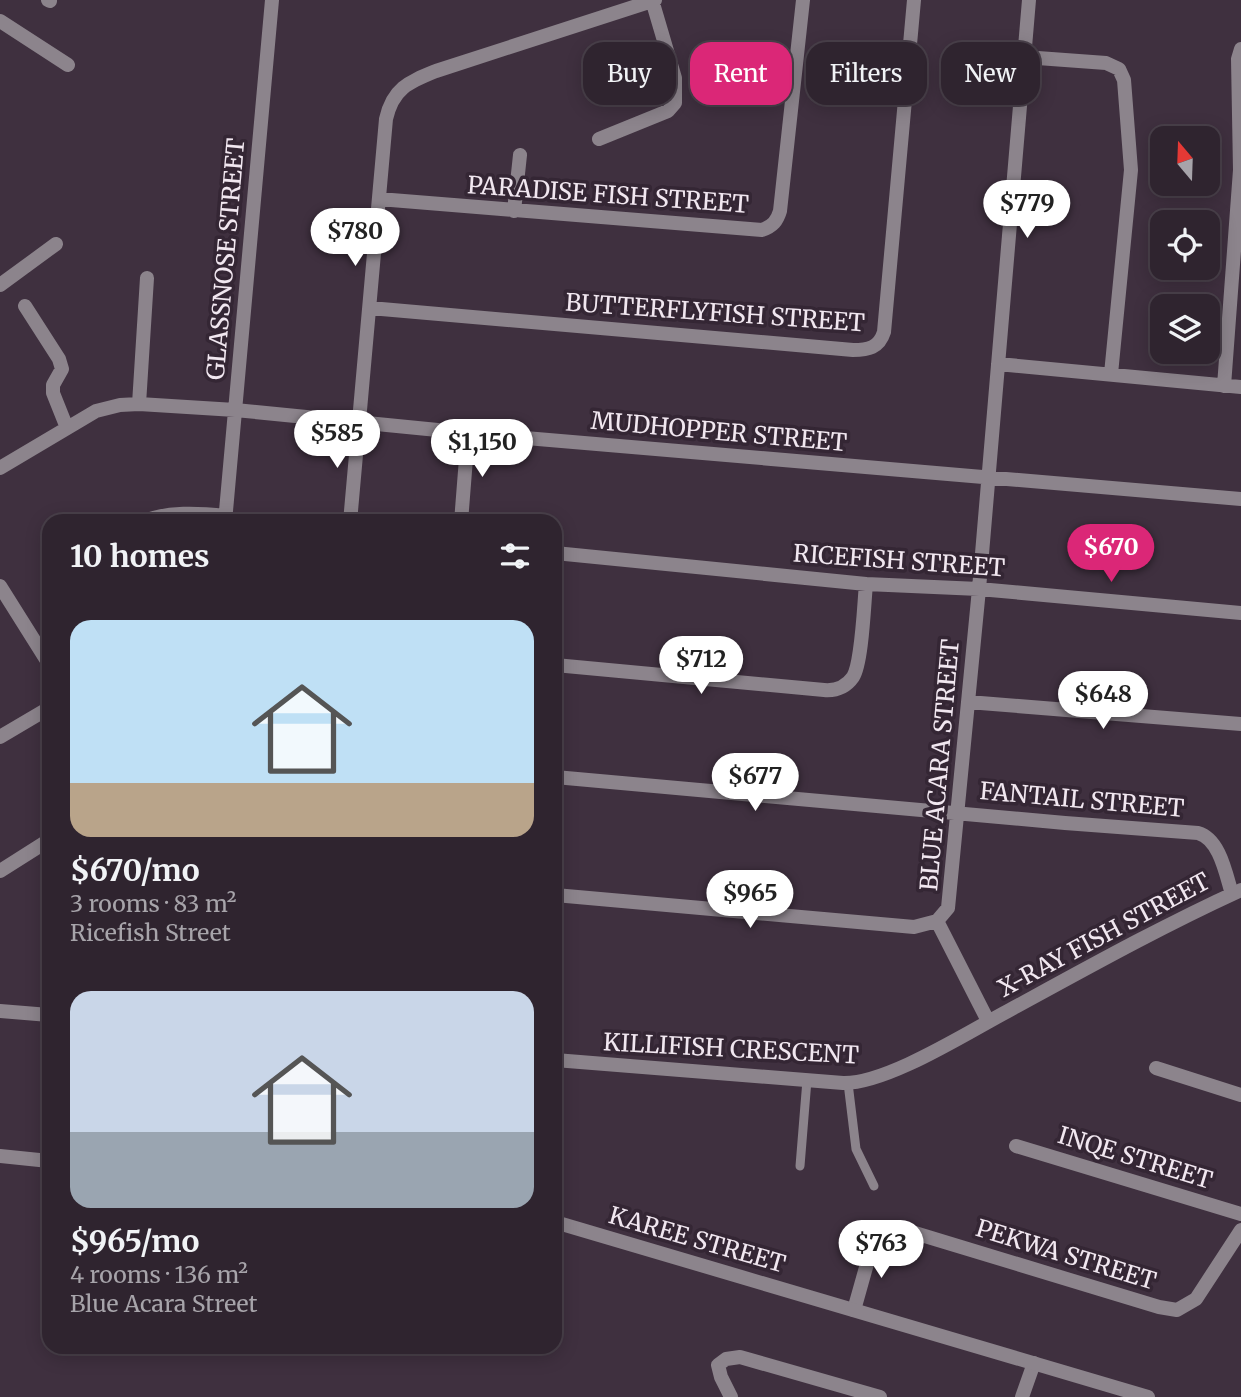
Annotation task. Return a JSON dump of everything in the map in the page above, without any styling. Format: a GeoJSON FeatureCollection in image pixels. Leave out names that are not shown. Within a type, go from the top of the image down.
{"type":"FeatureCollection","features":[{"type":"Feature","properties":{"kind":"street","name":"GLASSNOSE STREET"},"geometry":{"type":"LineString","coordinates":[[226,514],[272,0]]}},
{"type":"Feature","properties":{"kind":"street"},"geometry":{"type":"LineString","coordinates":[[351,514],[386,119],[391,99],[404,86],[436,71],[653,0],[675,78],[675,103],[668,111],[599,139]]}},
{"type":"Feature","properties":{"kind":"street","name":"PARADISE FISH STREET"},"geometry":{"type":"LineString","coordinates":[[379,199],[762,230],[769,227],[778,218],[780,211],[803,0]]}},
{"type":"Feature","properties":{"kind":"street","name":"BUTTERFLYFISH STREET"},"geometry":{"type":"LineString","coordinates":[[370,308],[853,350],[875,347],[882,340],[884,332],[914,0]]}},
{"type":"Feature","properties":{"kind":"street","name":"BLUE ACARA STREET"},"geometry":{"type":"LineString","coordinates":[[1025,42],[1029,0]]}},
{"type":"Feature","properties":{"kind":"street"},"geometry":{"type":"LineString","coordinates":[[0,21],[68,65]]}},
{"type":"Feature","properties":{"kind":"street"},"geometry":{"type":"LineString","coordinates":[[1224,386],[1240,170],[1238,59],[1241,49]]}},
{"type":"Feature","properties":{"kind":"street"},"geometry":{"type":"LineString","coordinates":[[1040,58],[1106,63],[1119,69],[1124,80],[1131,170],[1111,374]]}},
{"type":"Feature","properties":{"kind":"street","name":"BLUE ACARA STREET"},"geometry":{"type":"LineString","coordinates":[[562,896],[914,927],[937,921],[945,914],[950,903],[1020,105]]}},
{"type":"Feature","properties":{"kind":"street"},"geometry":{"type":"LineString","coordinates":[[514,211],[520,155]]}},
{"type":"Feature","properties":{"kind":"street"},"geometry":{"type":"LineString","coordinates":[[0,266],[4,282],[56,244]]}},
{"type":"Feature","properties":{"kind":"street"},"geometry":{"type":"LineString","coordinates":[[139,404],[147,278]]}},
{"type":"Feature","properties":{"kind":"street"},"geometry":{"type":"LineString","coordinates":[[24,306],[60,359],[62,369],[53,386],[66,428]]}},
{"type":"Feature","properties":{"kind":"street"},"geometry":{"type":"LineString","coordinates":[[998,364],[1241,387]]}},
{"type":"Feature","properties":{"kind":"street","name":"MUDHOPPER STREET"},"geometry":{"type":"LineString","coordinates":[[0,468],[66,428],[108,407],[139,404],[1241,499]]}},
{"type":"Feature","properties":{"kind":"street"},"geometry":{"type":"LineString","coordinates":[[462,514],[468,433]]}},
{"type":"Feature","properties":{"kind":"street","name":"RICEFISH STREET"},"geometry":{"type":"LineString","coordinates":[[562,554],[866,584],[979,589],[1241,613]]}},
{"type":"Feature","properties":{"kind":"street"},"geometry":{"type":"LineString","coordinates":[[562,666],[836,690],[852,679],[858,666],[866,584]]}},
{"type":"Feature","properties":{"kind":"street"},"geometry":{"type":"LineString","coordinates":[[0,586],[5,605],[42,655]]}},
{"type":"Feature","properties":{"kind":"street"},"geometry":{"type":"LineString","coordinates":[[968,702],[1241,724]]}},
{"type":"Feature","properties":{"kind":"street"},"geometry":{"type":"LineString","coordinates":[[0,737],[42,712]]}},
{"type":"Feature","properties":{"kind":"street","name":"FANTAIL STREET"},"geometry":{"type":"LineString","coordinates":[[562,779],[1203,834],[1209,838],[1236,892]]}},
{"type":"Feature","properties":{"kind":"street"},"geometry":{"type":"LineString","coordinates":[[0,871],[42,844]]}},
{"type":"Feature","properties":{"kind":"street","name":"X-RAY FISH STREET"},"geometry":{"type":"LineString","coordinates":[[988,1021],[1236,892]]}},
{"type":"Feature","properties":{"kind":"street"},"geometry":{"type":"LineString","coordinates":[[937,921],[988,1021]]}},
{"type":"Feature","properties":{"kind":"street"},"geometry":{"type":"LineString","coordinates":[[0,1011],[42,1014]]}},
{"type":"Feature","properties":{"kind":"street","name":"KILLIFISH CRESCENT"},"geometry":{"type":"LineString","coordinates":[[562,1061],[848,1083],[865,1082],[909,1063],[988,1021]]}},
{"type":"Feature","properties":{"kind":"street"},"geometry":{"type":"LineString","coordinates":[[1156,1068],[1241,1095]]}},
{"type":"Feature","properties":{"kind":"street","name":"INQE STREET"},"geometry":{"type":"LineString","coordinates":[[1016,1146],[1241,1214]]}},
{"type":"Feature","properties":{"kind":"street"},"geometry":{"type":"LineString","coordinates":[[0,1156],[42,1160]]}},
{"type":"Feature","properties":{"kind":"street","name":"KAREE STREET"},"geometry":{"type":"LineString","coordinates":[[562,1224],[1147,1397]]}},
{"type":"Feature","properties":{"kind":"street","name":"PEKWA STREET"},"geometry":{"type":"LineString","coordinates":[[854,1310],[872,1246],[886,1230],[905,1230],[1159,1307],[1177,1310],[1196,1299],[1241,1230]]}},
{"type":"Feature","properties":{"kind":"street"},"geometry":{"type":"LineString","coordinates":[[731,1397],[720,1377],[719,1365],[726,1359],[740,1357],[880,1397]]}},
{"type":"Feature","properties":{"kind":"street"},"geometry":{"type":"LineString","coordinates":[[1022,1397],[1034,1363]]}},
{"type":"Feature","properties":{"kind":"lane"},"geometry":{"type":"LineString","coordinates":[[800,1166],[807,1080]]}},
{"type":"Feature","properties":{"kind":"lane"},"geometry":{"type":"LineString","coordinates":[[848,1083],[856,1149],[874,1186]]}}]}
